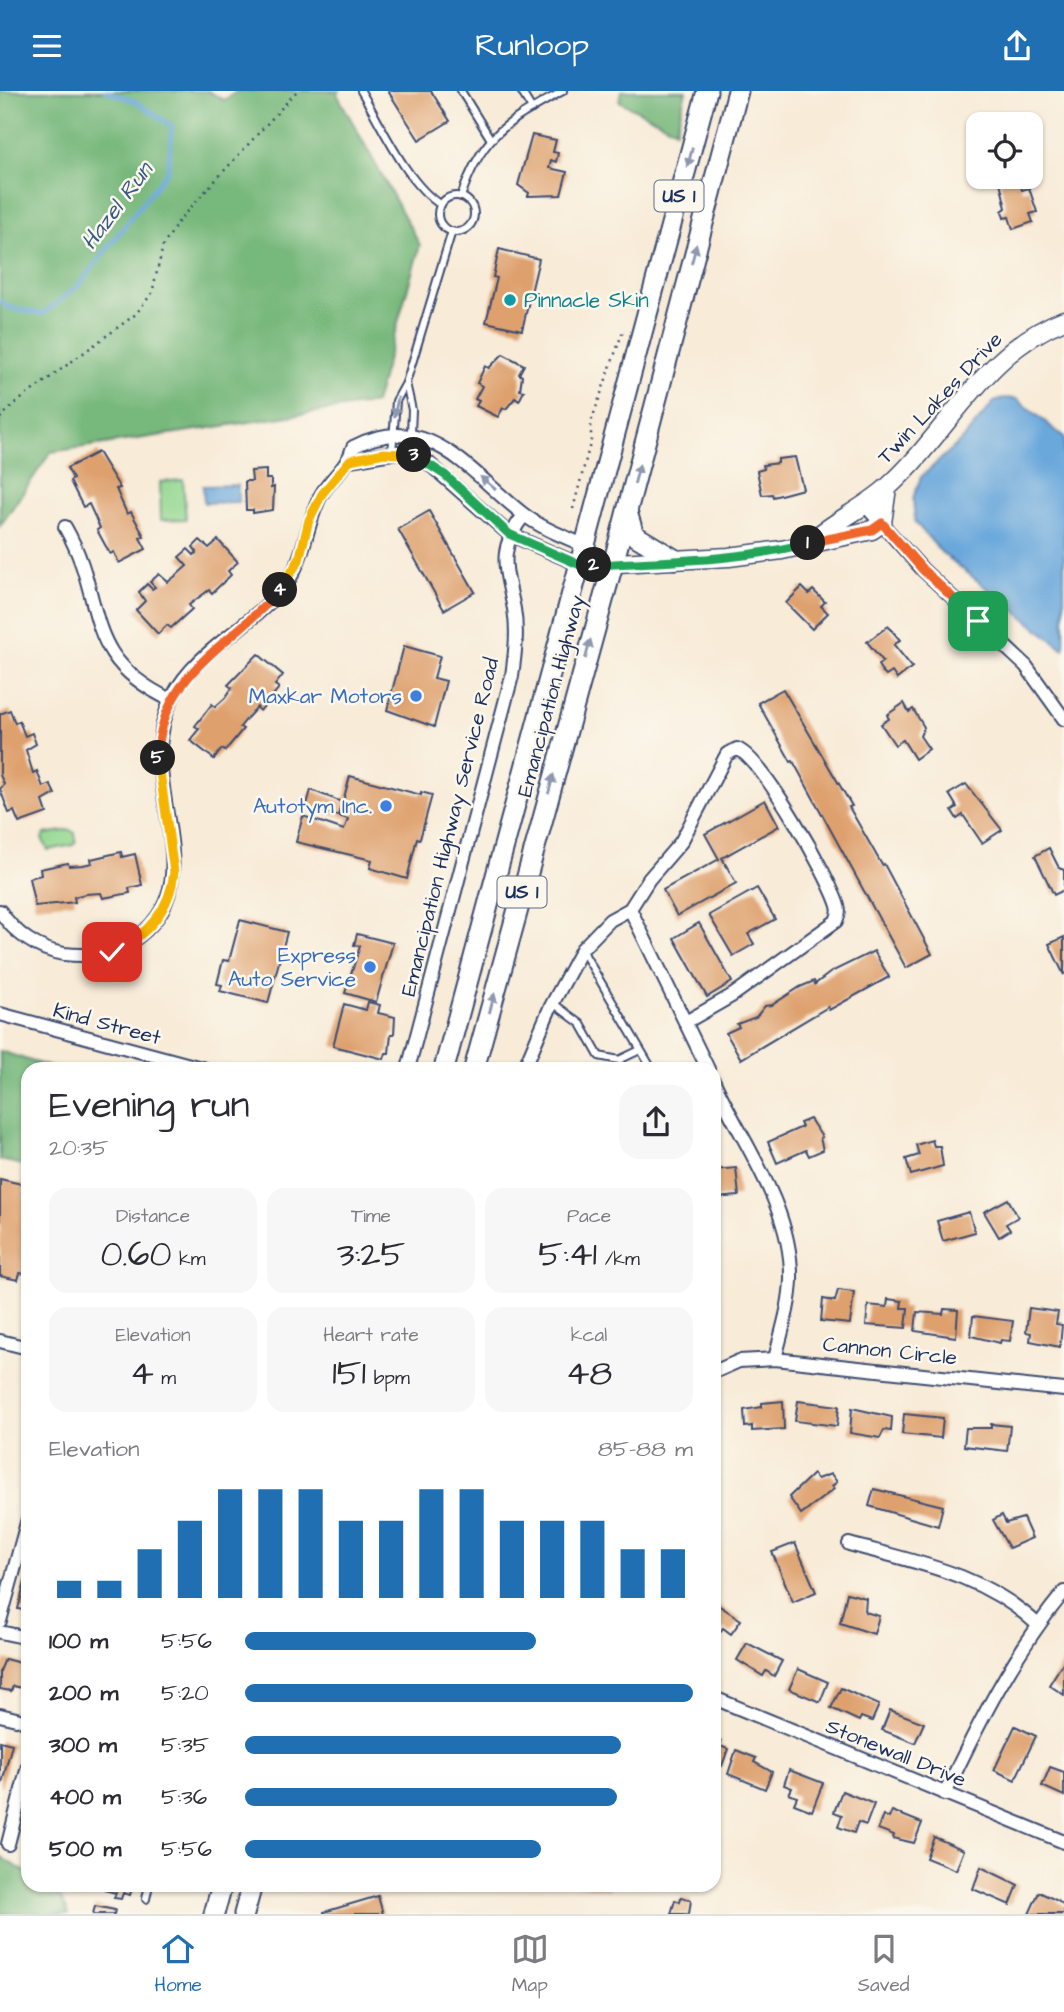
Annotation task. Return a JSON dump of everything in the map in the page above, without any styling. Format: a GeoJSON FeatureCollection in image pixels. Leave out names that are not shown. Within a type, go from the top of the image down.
{"type":"FeatureCollection","features":[{"type":"Feature","properties":{"kind":"main road","name":"Emancipation Highway"},"geometry":{"type":"LineString","coordinates":[[446,1062],[707,91]]}},
{"type":"Feature","properties":{"kind":"main road","name":"Emancipation Highway"},"geometry":{"type":"LineString","coordinates":[[476,1062],[587,651],[614,564],[738,91]]}},
{"type":"Feature","properties":{"kind":"main road"},"geometry":{"type":"LineString","coordinates":[[626,512],[634,535],[674,559]]}},
{"type":"Feature","properties":{"kind":"main road"},"geometry":{"type":"LineString","coordinates":[[214,1914],[220,1892]]}},
{"type":"Feature","properties":{"kind":"main road"},"geometry":{"type":"LineString","coordinates":[[244,1914],[250,1892]]}},
{"type":"Feature","properties":{"kind":"street","name":"Twin Lakes Drive"},"geometry":{"type":"LineString","coordinates":[[811,542],[887,488],[991,369],[1038,331],[1064,320]]}},
{"type":"Feature","properties":{"kind":"street"},"geometry":{"type":"LineString","coordinates":[[0,911],[28,940],[61,954],[78,955],[95,955],[126,945],[161,914],[169,900],[174,872],[158,769],[162,725],[171,700],[190,673],[286,583],[299,560],[309,520],[322,494],[350,460],[353,447],[393,433],[425,438],[444,447],[524,515],[586,546],[614,564]]}},
{"type":"Feature","properties":{"kind":"street"},"geometry":{"type":"LineString","coordinates":[[350,460],[392,453],[410,454],[425,460],[509,534],[580,565]]}},
{"type":"Feature","properties":{"kind":"street","name":"Twin Lakes Drive"},"geometry":{"type":"LineString","coordinates":[[580,565],[729,557],[782,550],[872,530],[882,523],[887,488]]}},
{"type":"Feature","properties":{"kind":"street"},"geometry":{"type":"LineString","coordinates":[[863,503],[923,570],[1026,666],[1064,719]]}},
{"type":"Feature","properties":{"kind":"street"},"geometry":{"type":"LineString","coordinates":[[509,534],[524,515]]}},
{"type":"Feature","properties":{"kind":"street"},"geometry":{"type":"LineString","coordinates":[[65,527],[83,564],[98,627],[108,649],[135,680],[171,700]]}},
{"type":"Feature","properties":{"kind":"street","name":"Emancipation Highway Service Road"},"geometry":{"type":"LineString","coordinates":[[410,1062],[512,676],[515,619],[505,561],[509,534]]}},
{"type":"Feature","properties":{"kind":"street"},"geometry":{"type":"LineString","coordinates":[[527,1062],[553,1003],[582,949],[610,920],[630,909],[649,879],[681,842],[726,754],[741,750],[770,781],[839,907],[839,915],[836,921],[733,995],[686,1022]]}},
{"type":"Feature","properties":{"kind":"street"},"geometry":{"type":"LineString","coordinates":[[630,909],[705,1062]]}},
{"type":"Feature","properties":{"kind":"street","name":"Kind Street"},"geometry":{"type":"LineString","coordinates":[[0,1014],[179,1062]]}},
{"type":"Feature","properties":{"kind":"street"},"geometry":{"type":"LineString","coordinates":[[721,1096],[771,1195],[786,1239],[790,1280],[775,1359]]}},
{"type":"Feature","properties":{"kind":"street"},"geometry":{"type":"LineString","coordinates":[[0,1342],[21,1346]]}},
{"type":"Feature","properties":{"kind":"street","name":"Cannon Circle"},"geometry":{"type":"LineString","coordinates":[[721,1369],[739,1361],[775,1359],[1064,1390]]}},
{"type":"Feature","properties":{"kind":"street"},"geometry":{"type":"LineString","coordinates":[[849,1544],[946,1570],[985,1585],[1010,1601],[1038,1625]]}},
{"type":"Feature","properties":{"kind":"street"},"geometry":{"type":"LineString","coordinates":[[0,1621],[3,1593],[21,1558]]}},
{"type":"Feature","properties":{"kind":"street"},"geometry":{"type":"LineString","coordinates":[[945,1794],[970,1741],[1038,1625],[1064,1592]]}},
{"type":"Feature","properties":{"kind":"street"},"geometry":{"type":"LineString","coordinates":[[0,1632],[21,1637]]}},
{"type":"Feature","properties":{"kind":"street","name":"Stonewall Drive"},"geometry":{"type":"LineString","coordinates":[[721,1701],[1064,1842]]}},
{"type":"Feature","properties":{"kind":"street"},"geometry":{"type":"LineString","coordinates":[[0,1715],[21,1720]]}},
{"type":"Feature","properties":{"kind":"street"},"geometry":{"type":"LineString","coordinates":[[8,1844],[21,1793]]}},
{"type":"Feature","properties":{"kind":"lane"},"geometry":{"type":"LineString","coordinates":[[361,91],[415,179],[426,194],[441,205]]}},
{"type":"Feature","properties":{"kind":"lane"},"geometry":{"type":"LineString","coordinates":[[461,91],[490,138]]}},
{"type":"Feature","properties":{"kind":"lane"},"geometry":{"type":"LineString","coordinates":[[521,91],[532,109]]}},
{"type":"Feature","properties":{"kind":"lane"},"geometry":{"type":"LineString","coordinates":[[461,197],[470,169],[490,138],[563,91]]}},
{"type":"Feature","properties":{"kind":"lane"},"geometry":{"type":"LineString","coordinates":[[450,197],[461,197],[470,202],[474,216],[464,230],[452,231],[440,221],[441,205],[450,197]]}},
{"type":"Feature","properties":{"kind":"lane"},"geometry":{"type":"LineString","coordinates":[[392,453],[396,401],[406,383],[452,231]]}},
{"type":"Feature","properties":{"kind":"lane"},"geometry":{"type":"LineString","coordinates":[[406,383],[412,410],[410,454]]}},
{"type":"Feature","properties":{"kind":"lane"},"geometry":{"type":"LineString","coordinates":[[582,949],[648,1062]]}},
{"type":"Feature","properties":{"kind":"lane"},"geometry":{"type":"LineString","coordinates":[[553,1003],[581,1024],[600,1056],[619,1059],[640,1050]]}},
{"type":"Feature","properties":{"kind":"lane"},"geometry":{"type":"LineString","coordinates":[[146,1899],[148,1892]]}},
{"type":"Feature","properties":{"kind":"path"},"geometry":{"type":"LineString","coordinates":[[0,418],[136,313],[152,293],[157,261],[180,219],[297,91]]}},
{"type":"Feature","properties":{"kind":"green space"},"geometry":{"type":"Polygon","coordinates":[[[0,91],[208,91],[224,100],[238,91],[339,91],[337,94],[420,245],[375,403],[51,452],[0,526],[0,91]]]}},
{"type":"Feature","properties":{"kind":"green space"},"geometry":{"type":"Polygon","coordinates":[[[621,91],[686,91],[676,130],[619,101],[621,91]]]}},
{"type":"Feature","properties":{"kind":"green space"},"geometry":{"type":"Polygon","coordinates":[[[183,480],[186,519],[161,520],[160,482],[183,480]]]}},
{"type":"Feature","properties":{"kind":"green space"},"geometry":{"type":"Polygon","coordinates":[[[70,830],[75,833],[76,841],[73,845],[48,850],[42,838],[45,834],[70,830]]]}},
{"type":"Feature","properties":{"kind":"green space"},"geometry":{"type":"Polygon","coordinates":[[[0,1051],[34,1062],[21,1062],[21,1164],[0,1160],[0,1051]]]}},
{"type":"Feature","properties":{"kind":"green space"},"geometry":{"type":"Polygon","coordinates":[[[0,1857],[21,1869],[21,1892],[56,1892],[69,1914],[0,1914],[0,1857]]]}},
{"type":"Feature","properties":{"kind":"water"},"geometry":{"type":"Polygon","coordinates":[[[1005,398],[1017,399],[1064,437],[1064,649],[941,552],[915,522],[913,499],[921,477],[964,438],[994,402],[1005,398]]]}},
{"type":"Feature","properties":{"kind":"water"},"geometry":{"type":"Polygon","coordinates":[[[238,485],[238,502],[204,503],[203,486],[238,485]]]}},
{"type":"Feature","properties":{"kind":"building"},"geometry":{"type":"Polygon","coordinates":[[[388,91],[431,91],[450,121],[419,140],[388,91]]]}},
{"type":"Feature","properties":{"kind":"building"},"geometry":{"type":"Polygon","coordinates":[[[532,135],[556,140],[553,152],[558,153],[556,162],[551,160],[549,168],[567,172],[561,195],[528,196],[529,193],[518,185],[532,135]]]}},
{"type":"Feature","properties":{"kind":"building"},"geometry":{"type":"Polygon","coordinates":[[[1002,189],[1029,189],[1037,212],[1030,214],[1033,222],[1013,229],[1009,217],[1004,218],[1002,211],[1006,208],[1002,189]]]}},
{"type":"Feature","properties":{"kind":"building","name":"Pinnacle Skin"},"geometry":{"type":"Polygon","coordinates":[[[499,249],[539,259],[522,330],[486,322],[497,278],[493,277],[499,249]]]}},
{"type":"Feature","properties":{"kind":"building"},"geometry":{"type":"Polygon","coordinates":[[[503,354],[524,365],[519,374],[522,376],[520,390],[524,391],[519,401],[515,398],[506,409],[503,408],[498,417],[476,406],[479,401],[475,399],[482,386],[477,383],[485,366],[489,368],[503,354]]]}},
{"type":"Feature","properties":{"kind":"building"},"geometry":{"type":"Polygon","coordinates":[[[98,452],[120,488],[116,489],[127,514],[131,512],[144,536],[140,538],[146,549],[119,563],[114,552],[110,554],[97,530],[100,528],[89,504],[83,507],[70,481],[73,479],[67,468],[98,452]]]}},
{"type":"Feature","properties":{"kind":"building"},"geometry":{"type":"Polygon","coordinates":[[[795,457],[803,489],[773,497],[772,494],[762,495],[757,471],[764,469],[763,465],[778,463],[778,459],[795,457]]]}},
{"type":"Feature","properties":{"kind":"building"},"geometry":{"type":"Polygon","coordinates":[[[266,470],[266,479],[271,479],[271,488],[274,487],[273,510],[253,513],[253,510],[246,510],[245,481],[252,481],[251,471],[266,470]]]}},
{"type":"Feature","properties":{"kind":"building"},"geometry":{"type":"Polygon","coordinates":[[[429,511],[475,592],[444,610],[398,529],[429,511]]]}},
{"type":"Feature","properties":{"kind":"building"},"geometry":{"type":"Polygon","coordinates":[[[200,540],[209,548],[218,540],[238,562],[228,571],[231,575],[212,593],[209,590],[198,598],[189,605],[192,609],[171,628],[167,625],[158,634],[136,610],[145,601],[139,592],[147,584],[152,589],[155,587],[150,582],[159,574],[168,582],[178,574],[187,566],[179,557],[188,549],[194,555],[197,552],[193,547],[200,540]]]}},
{"type":"Feature","properties":{"kind":"building"},"geometry":{"type":"Polygon","coordinates":[[[802,587],[809,594],[813,590],[825,602],[821,606],[828,613],[812,629],[786,603],[802,587]]]}},
{"type":"Feature","properties":{"kind":"building"},"geometry":{"type":"Polygon","coordinates":[[[888,626],[900,640],[894,645],[912,667],[897,679],[892,672],[886,676],[883,673],[878,665],[883,661],[867,642],[888,626]]]}},
{"type":"Feature","properties":{"kind":"building","name":"Maxkar Motors"},"geometry":{"type":"Polygon","coordinates":[[[404,646],[440,656],[434,678],[446,681],[434,727],[387,710],[404,646]]]}},
{"type":"Feature","properties":{"kind":"building"},"geometry":{"type":"Polygon","coordinates":[[[258,654],[283,675],[275,685],[279,688],[260,711],[257,707],[225,751],[222,749],[214,759],[190,740],[199,729],[195,726],[212,704],[215,707],[225,698],[232,688],[228,685],[258,654]]]}},
{"type":"Feature","properties":{"kind":"building"},"geometry":{"type":"Polygon","coordinates":[[[783,689],[852,806],[849,807],[882,865],[884,864],[932,954],[906,968],[793,761],[791,762],[758,703],[783,689]]]}},
{"type":"Feature","properties":{"kind":"building"},"geometry":{"type":"Polygon","coordinates":[[[904,703],[909,712],[913,709],[924,727],[920,736],[929,749],[915,759],[903,740],[895,745],[881,724],[889,719],[887,715],[904,703]]]}},
{"type":"Feature","properties":{"kind":"building"},"geometry":{"type":"Polygon","coordinates":[[[10,710],[15,723],[19,721],[25,736],[32,733],[36,744],[26,750],[33,773],[37,771],[43,787],[50,784],[55,794],[43,801],[47,813],[19,823],[14,811],[9,813],[0,789],[4,784],[0,775],[0,714],[10,710]]]}},
{"type":"Feature","properties":{"kind":"building"},"geometry":{"type":"Polygon","coordinates":[[[350,776],[421,795],[421,792],[432,795],[420,839],[417,838],[407,879],[370,868],[372,860],[296,842],[303,816],[344,830],[348,819],[339,816],[350,776]]]}},
{"type":"Feature","properties":{"kind":"building"},"geometry":{"type":"Polygon","coordinates":[[[966,784],[1002,830],[982,843],[963,815],[957,819],[952,811],[957,807],[949,794],[966,784]]]}},
{"type":"Feature","properties":{"kind":"building"},"geometry":{"type":"Polygon","coordinates":[[[311,790],[342,802],[338,816],[306,808],[311,790]]]}},
{"type":"Feature","properties":{"kind":"building"},"geometry":{"type":"Polygon","coordinates":[[[765,800],[779,826],[722,858],[736,883],[677,916],[663,890],[719,859],[705,834],[765,800]]]}},
{"type":"Feature","properties":{"kind":"building"},"geometry":{"type":"Polygon","coordinates":[[[1049,848],[1059,868],[1064,870],[1064,890],[1054,895],[1035,856],[1049,848]]]}},
{"type":"Feature","properties":{"kind":"building"},"geometry":{"type":"Polygon","coordinates":[[[121,852],[122,857],[135,854],[142,885],[129,888],[130,893],[103,898],[101,893],[85,894],[74,897],[75,902],[35,906],[29,878],[41,875],[40,869],[68,863],[69,866],[83,865],[92,863],[91,859],[121,852]]]}},
{"type":"Feature","properties":{"kind":"building"},"geometry":{"type":"Polygon","coordinates":[[[757,888],[775,919],[748,934],[754,944],[733,956],[709,915],[757,888]]]}},
{"type":"Feature","properties":{"kind":"building"},"geometry":{"type":"Polygon","coordinates":[[[240,920],[287,932],[268,1003],[220,991],[222,985],[217,984],[223,960],[229,961],[240,920]]]}},
{"type":"Feature","properties":{"kind":"building"},"geometry":{"type":"Polygon","coordinates":[[[699,923],[732,982],[707,997],[674,938],[699,923]]]}},
{"type":"Feature","properties":{"kind":"building","name":"Express Auto Service"},"geometry":{"type":"Polygon","coordinates":[[[357,934],[393,943],[376,1002],[345,993],[360,946],[354,945],[357,934]]]}},
{"type":"Feature","properties":{"kind":"building"},"geometry":{"type":"Polygon","coordinates":[[[1064,937],[1064,975],[1049,944],[1064,937]]]}},
{"type":"Feature","properties":{"kind":"building"},"geometry":{"type":"Polygon","coordinates":[[[874,951],[889,977],[829,1010],[828,1007],[741,1059],[726,1033],[739,1027],[737,1024],[756,1017],[765,1006],[772,1005],[800,987],[814,981],[815,984],[831,972],[874,951]]]}},
{"type":"Feature","properties":{"kind":"building"},"geometry":{"type":"Polygon","coordinates":[[[368,1002],[380,1005],[378,1013],[395,1017],[394,1034],[391,1034],[389,1053],[386,1053],[384,1059],[333,1046],[344,1004],[366,1010],[368,1002]]]}},
{"type":"Feature","properties":{"kind":"building"},"geometry":{"type":"Polygon","coordinates":[[[810,1119],[822,1137],[823,1150],[809,1156],[806,1150],[777,1163],[768,1142],[802,1127],[800,1123],[810,1119]]]}},
{"type":"Feature","properties":{"kind":"building"},"geometry":{"type":"Polygon","coordinates":[[[932,1140],[934,1146],[940,1146],[943,1166],[911,1175],[906,1159],[919,1155],[916,1145],[932,1140]]]}},
{"type":"Feature","properties":{"kind":"building"},"geometry":{"type":"Polygon","coordinates":[[[736,1168],[739,1196],[721,1197],[721,1169],[736,1168]]]}},
{"type":"Feature","properties":{"kind":"building"},"geometry":{"type":"Polygon","coordinates":[[[0,1179],[21,1184],[21,1273],[18,1280],[0,1276],[0,1179]]]}},
{"type":"Feature","properties":{"kind":"building"},"geometry":{"type":"Polygon","coordinates":[[[1008,1199],[1018,1217],[1006,1224],[1010,1230],[999,1237],[984,1212],[1008,1199]]]}},
{"type":"Feature","properties":{"kind":"building"},"geometry":{"type":"Polygon","coordinates":[[[969,1212],[975,1232],[943,1241],[937,1221],[969,1212]]]}},
{"type":"Feature","properties":{"kind":"building"},"geometry":{"type":"Polygon","coordinates":[[[838,1290],[854,1292],[850,1324],[821,1321],[823,1299],[835,1301],[838,1290]]]}},
{"type":"Feature","properties":{"kind":"building"},"geometry":{"type":"Polygon","coordinates":[[[888,1299],[902,1301],[901,1308],[908,1308],[906,1328],[866,1325],[868,1305],[887,1307],[888,1299]]]}},
{"type":"Feature","properties":{"kind":"building"},"geometry":{"type":"Polygon","coordinates":[[[1029,1308],[1058,1312],[1056,1324],[1062,1325],[1060,1347],[1030,1341],[1031,1333],[1026,1332],[1029,1308]]]}},
{"type":"Feature","properties":{"kind":"building"},"geometry":{"type":"Polygon","coordinates":[[[944,1309],[958,1310],[956,1337],[915,1331],[917,1312],[943,1314],[944,1309]]]}},
{"type":"Feature","properties":{"kind":"building"},"geometry":{"type":"Polygon","coordinates":[[[973,1316],[1013,1321],[1010,1341],[1001,1340],[1000,1343],[971,1336],[973,1316]]]}},
{"type":"Feature","properties":{"kind":"building"},"geometry":{"type":"Polygon","coordinates":[[[783,1401],[784,1429],[752,1431],[752,1426],[745,1427],[744,1410],[762,1407],[762,1403],[783,1401]]]}},
{"type":"Feature","properties":{"kind":"building"},"geometry":{"type":"Polygon","coordinates":[[[798,1401],[839,1406],[837,1426],[795,1421],[798,1401]]]}},
{"type":"Feature","properties":{"kind":"building"},"geometry":{"type":"Polygon","coordinates":[[[852,1408],[892,1417],[891,1431],[884,1430],[880,1438],[850,1433],[852,1408]]]}},
{"type":"Feature","properties":{"kind":"building"},"geometry":{"type":"Polygon","coordinates":[[[904,1414],[943,1418],[941,1438],[902,1434],[904,1414]]]}},
{"type":"Feature","properties":{"kind":"building"},"geometry":{"type":"Polygon","coordinates":[[[991,1424],[1010,1426],[1007,1451],[964,1446],[966,1428],[991,1428],[991,1424]]]}},
{"type":"Feature","properties":{"kind":"building"},"geometry":{"type":"Polygon","coordinates":[[[813,1474],[817,1479],[831,1474],[837,1482],[832,1486],[834,1489],[801,1514],[789,1497],[813,1474]]]}},
{"type":"Feature","properties":{"kind":"building"},"geometry":{"type":"Polygon","coordinates":[[[874,1489],[943,1506],[938,1526],[869,1506],[874,1489]]]}},
{"type":"Feature","properties":{"kind":"building"},"geometry":{"type":"Polygon","coordinates":[[[1002,1515],[1006,1523],[1023,1518],[1032,1538],[1009,1548],[993,1520],[1002,1515]]]}},
{"type":"Feature","properties":{"kind":"building"},"geometry":{"type":"Polygon","coordinates":[[[795,1543],[816,1592],[793,1602],[772,1552],[795,1543]]]}},
{"type":"Feature","properties":{"kind":"building"},"geometry":{"type":"Polygon","coordinates":[[[847,1593],[866,1598],[865,1612],[879,1616],[874,1634],[840,1623],[847,1593]]]}},
{"type":"Feature","properties":{"kind":"building"},"geometry":{"type":"Polygon","coordinates":[[[721,1607],[741,1620],[731,1634],[723,1628],[721,1631],[721,1607]]]}},
{"type":"Feature","properties":{"kind":"building"},"geometry":{"type":"Polygon","coordinates":[[[747,1643],[782,1661],[774,1676],[766,1671],[763,1676],[737,1660],[747,1643]]]}},
{"type":"Feature","properties":{"kind":"building"},"geometry":{"type":"Polygon","coordinates":[[[5,1659],[21,1663],[21,1688],[13,1686],[11,1691],[0,1689],[0,1671],[5,1659]]]}},
{"type":"Feature","properties":{"kind":"building"},"geometry":{"type":"Polygon","coordinates":[[[1064,1661],[1064,1695],[1049,1685],[1064,1661]]]}},
{"type":"Feature","properties":{"kind":"building"},"geometry":{"type":"Polygon","coordinates":[[[798,1669],[828,1682],[820,1702],[789,1689],[798,1669]]]}},
{"type":"Feature","properties":{"kind":"building"},"geometry":{"type":"Polygon","coordinates":[[[841,1688],[879,1705],[872,1721],[861,1717],[859,1721],[831,1708],[841,1688]]]}},
{"type":"Feature","properties":{"kind":"building"},"geometry":{"type":"Polygon","coordinates":[[[890,1710],[924,1723],[915,1743],[882,1730],[890,1710]]]}},
{"type":"Feature","properties":{"kind":"building"},"geometry":{"type":"Polygon","coordinates":[[[1015,1726],[1036,1736],[1015,1780],[994,1770],[1015,1726]]]}},
{"type":"Feature","properties":{"kind":"building"},"geometry":{"type":"Polygon","coordinates":[[[0,1741],[12,1744],[1,1787],[0,1787],[0,1741]]]}},
{"type":"Feature","properties":{"kind":"building"},"geometry":{"type":"Polygon","coordinates":[[[721,1746],[728,1749],[721,1766],[721,1746]]]}},
{"type":"Feature","properties":{"kind":"building"},"geometry":{"type":"Polygon","coordinates":[[[736,1750],[756,1758],[754,1762],[772,1772],[765,1789],[728,1774],[736,1750]]]}},
{"type":"Feature","properties":{"kind":"building"},"geometry":{"type":"Polygon","coordinates":[[[1050,1767],[1064,1772],[1064,1796],[1042,1786],[1050,1767]]]}},
{"type":"Feature","properties":{"kind":"building"},"geometry":{"type":"Polygon","coordinates":[[[789,1770],[823,1783],[812,1811],[794,1804],[797,1797],[789,1794],[792,1788],[784,1785],[789,1770]]]}},
{"type":"Feature","properties":{"kind":"building"},"geometry":{"type":"Polygon","coordinates":[[[842,1791],[874,1804],[866,1825],[858,1822],[854,1833],[838,1827],[842,1815],[834,1812],[842,1791]]]}},
{"type":"Feature","properties":{"kind":"building"},"geometry":{"type":"Polygon","coordinates":[[[892,1811],[922,1823],[914,1843],[893,1838],[894,1835],[878,1829],[883,1815],[889,1818],[892,1811]]]}},
{"type":"Feature","properties":{"kind":"building"},"geometry":{"type":"Polygon","coordinates":[[[934,1837],[964,1850],[956,1870],[926,1858],[934,1837]]]}},
{"type":"Feature","properties":{"kind":"building"},"geometry":{"type":"Polygon","coordinates":[[[981,1867],[1018,1885],[1010,1905],[973,1889],[981,1867]]]}},
{"type":"Feature","properties":{"kind":"building"},"geometry":{"type":"Polygon","coordinates":[[[112,1892],[131,1892],[130,1895],[123,1893],[121,1899],[114,1898],[116,1893],[112,1892]]]}},
{"type":"Feature","properties":{"kind":"building"},"geometry":{"type":"Polygon","coordinates":[[[1039,1892],[1064,1906],[1064,1914],[1029,1914],[1039,1892]]]}},
{"type":"Feature","properties":{"kind":"building"},"geometry":{"type":"Polygon","coordinates":[[[378,1896],[383,1914],[324,1914],[324,1912],[378,1896]]]}},
{"type":"Feature","properties":{"kind":"building"},"geometry":{"type":"Polygon","coordinates":[[[681,1897],[691,1900],[689,1914],[671,1914],[675,1900],[680,1902],[681,1897]]]}},
{"type":"Feature","properties":{"kind":"building"},"geometry":{"type":"Polygon","coordinates":[[[95,1906],[115,1910],[114,1914],[93,1914],[95,1906]]]}},
{"type":"Feature","properties":{"kind":"waterway","name":"Hazel Run"},"geometry":{"type":"LineString","coordinates":[[0,301],[10,308],[43,314],[79,285],[168,170],[172,126],[135,101],[106,91]]}},
{"type":"Feature","properties":{"kind":"place","name":"Pinnacle Skin"},"geometry":{"type":"Point","coordinates":[510,300]}},
{"type":"Feature","properties":{"kind":"place","name":"Maxkar Motors"},"geometry":{"type":"Point","coordinates":[416,696]}},
{"type":"Feature","properties":{"kind":"place","name":"Autotym Inc."},"geometry":{"type":"Point","coordinates":[386,806]}},
{"type":"Feature","properties":{"kind":"place","name":"Express Auto Service"},"geometry":{"type":"Point","coordinates":[370,967]}},
{"type":"Feature","properties":{"kind":"route"},"geometry":{"type":"LineString","coordinates":[[112,952],[151,927],[169,900],[173,886],[171,846],[158,769],[162,725],[171,700],[190,673],[286,583],[299,560],[309,520],[322,494],[350,460],[398,452],[425,460],[509,534],[580,565],[729,557],[782,550],[872,530],[882,523],[923,570],[978,621]]}}]}
